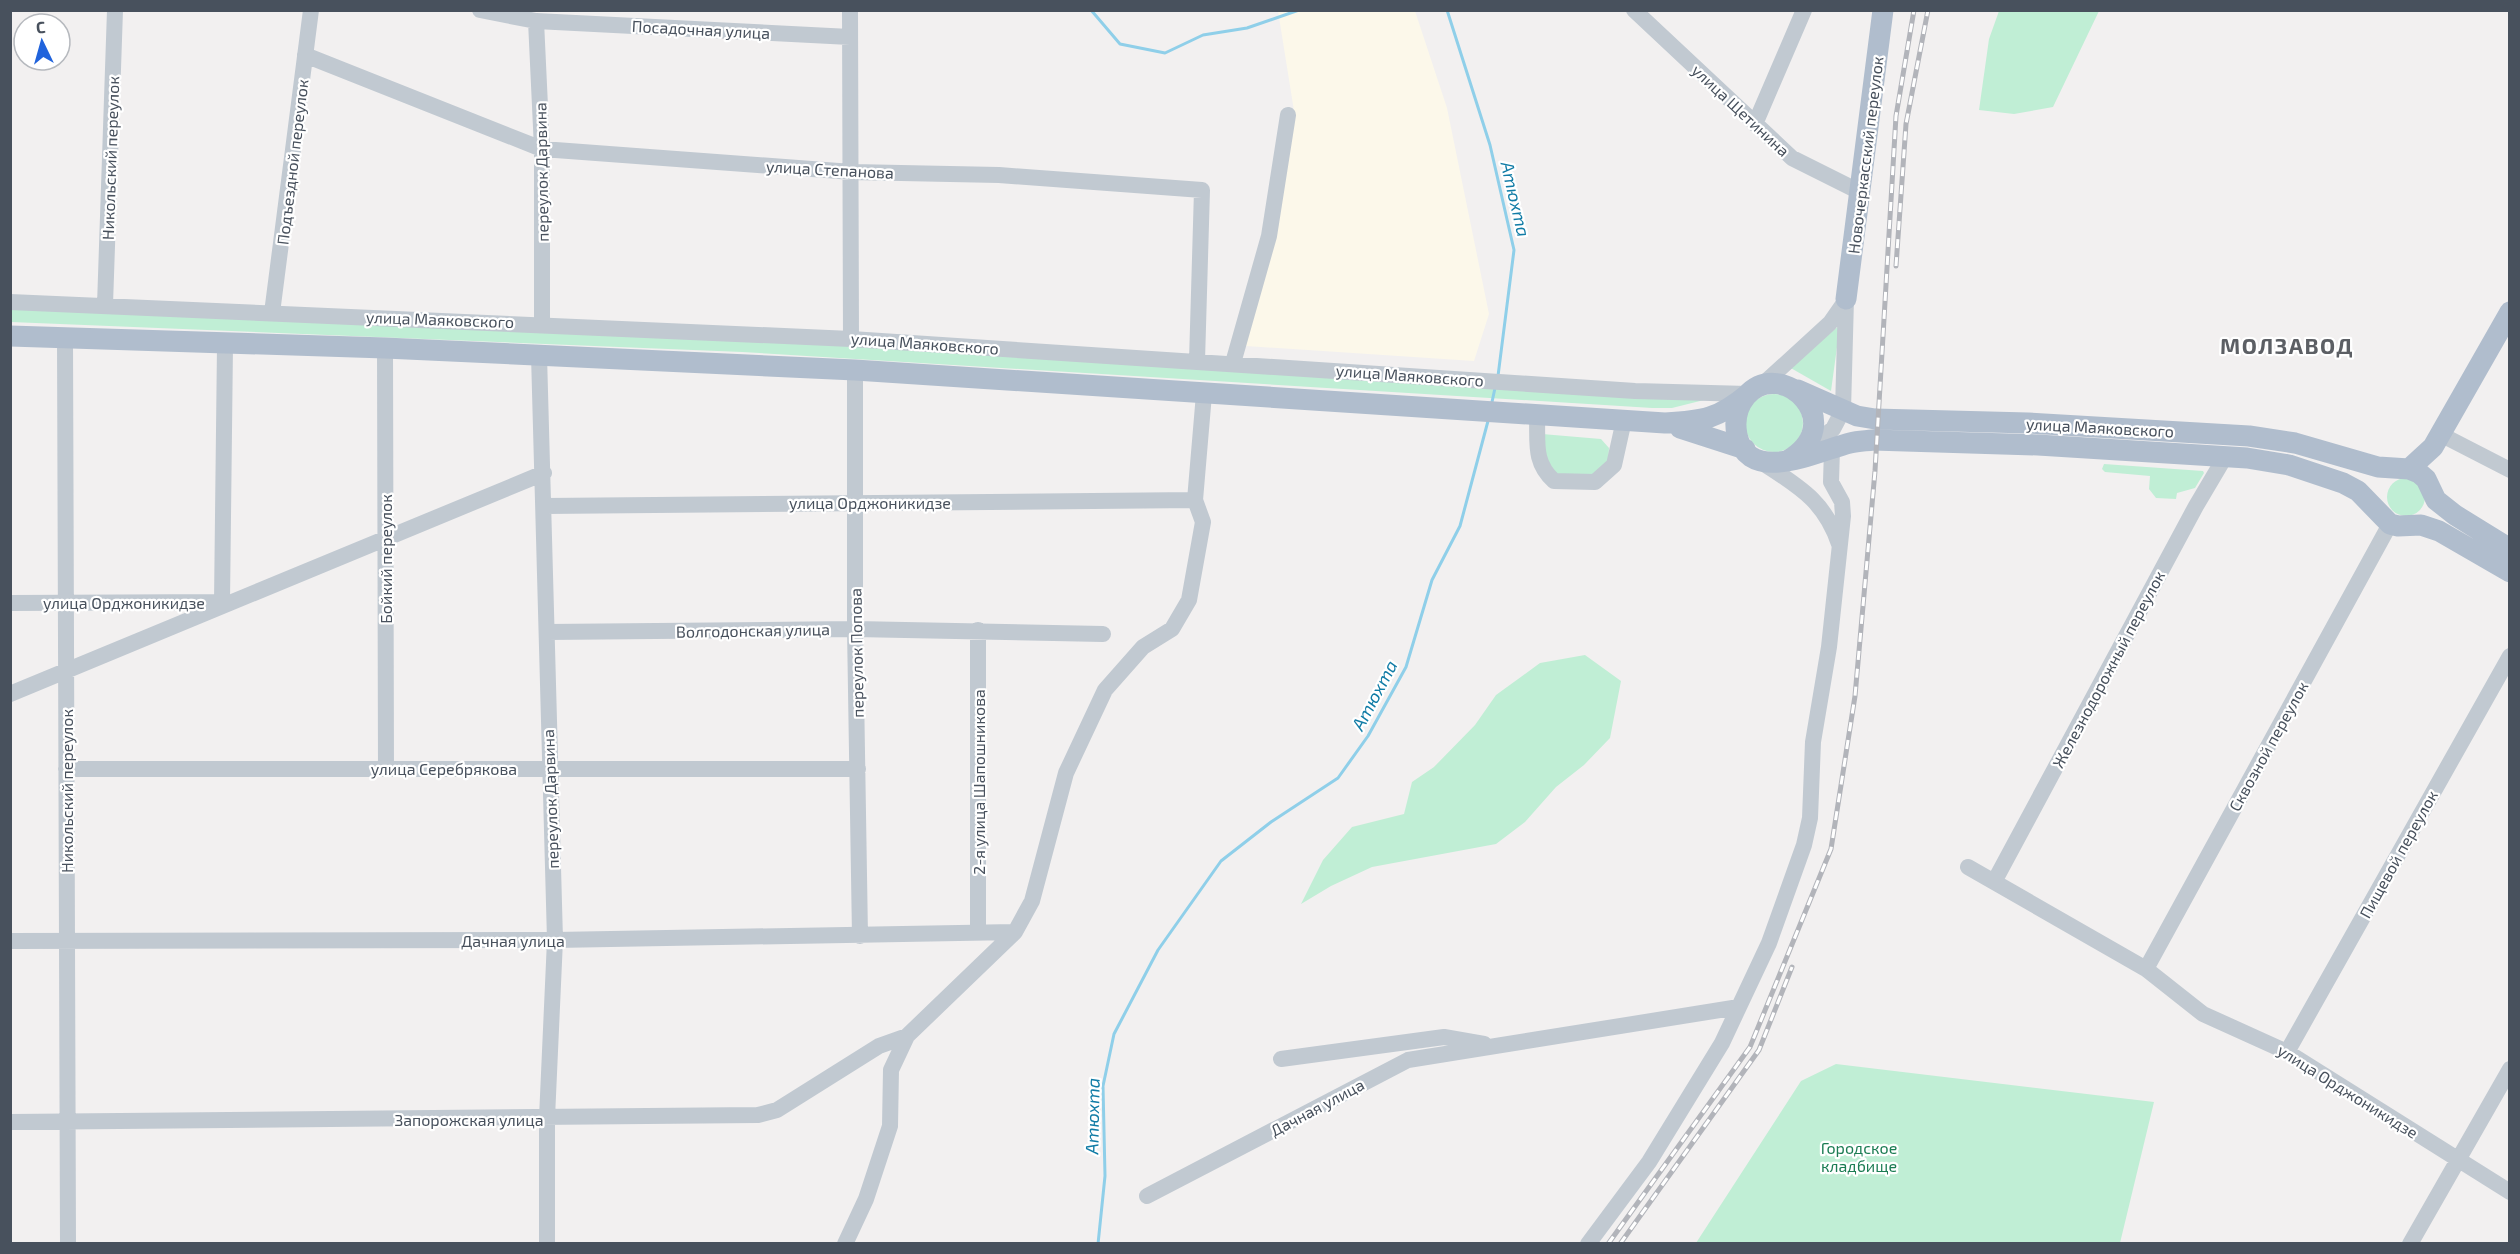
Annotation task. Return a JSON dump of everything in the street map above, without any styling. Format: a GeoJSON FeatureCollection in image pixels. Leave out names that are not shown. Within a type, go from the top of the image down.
{"type":"FeatureCollection","features":[{"type":"Feature","properties":{"kind":"main road","name":"Новочеркасский переулок"},"geometry":{"type":"LineString","coordinates":[[1846,299],[1883,10]]}},
{"type":"Feature","properties":{"kind":"main road"},"geometry":{"type":"LineString","coordinates":[[2391,520],[2422,520],[2429,512],[2432,496],[2429,466],[2437,441],[2510,312]]}},
{"type":"Feature","properties":{"kind":"main road","name":"улица Маяковского"},"geometry":{"type":"LineString","coordinates":[[10,336],[225,345],[385,348],[855,370],[1665,423],[1702,421],[1720,416],[1755,390]]}},
{"type":"Feature","properties":{"kind":"main road"},"geometry":{"type":"LineString","coordinates":[[1777,384],[1792,388],[1804,397],[1812,410],[1815,426],[1810,441],[1794,457],[1772,463],[1751,454],[1738,437],[1735,420],[1739,406],[1755,390],[1777,384]]}},
{"type":"Feature","properties":{"kind":"main road","name":"улица Маяковского"},"geometry":{"type":"LineString","coordinates":[[1792,388],[1857,416],[2249,435],[2295,443],[2378,466],[2409,469]]}},
{"type":"Feature","properties":{"kind":"main road","name":"улица Маяковского"},"geometry":{"type":"LineString","coordinates":[[1665,423],[1751,454]]}},
{"type":"Feature","properties":{"kind":"main road","name":"улица Маяковского"},"geometry":{"type":"LineString","coordinates":[[1794,457],[1810,458],[1851,443],[1873,440],[2225,457],[2289,465],[2343,483],[2358,491],[2391,520]]}},
{"type":"Feature","properties":{"kind":"main road"},"geometry":{"type":"LineString","coordinates":[[2409,469],[2437,441]]}},
{"type":"Feature","properties":{"kind":"main road"},"geometry":{"type":"LineString","coordinates":[[2510,549],[2436,501],[2430,486],[2420,473],[2409,469],[2391,472],[2383,477],[2374,493],[2391,520],[2421,525],[2439,531],[2510,572]]}},
{"type":"Feature","properties":{"kind":"street","name":"Никольский переулок"},"geometry":{"type":"LineString","coordinates":[[105,305],[115,10]]}},
{"type":"Feature","properties":{"kind":"street","name":"Подъездной переулок"},"geometry":{"type":"LineString","coordinates":[[272,313],[311,10]]}},
{"type":"Feature","properties":{"kind":"street","name":"Посадочная улица"},"geometry":{"type":"LineString","coordinates":[[480,10],[536,21],[850,37]]}},
{"type":"Feature","properties":{"kind":"street"},"geometry":{"type":"LineString","coordinates":[[850,10],[851,339]]}},
{"type":"Feature","properties":{"kind":"street","name":"улица Щетинина"},"geometry":{"type":"LineString","coordinates":[[1634,10],[1792,158],[1860,192]]}},
{"type":"Feature","properties":{"kind":"street"},"geometry":{"type":"LineString","coordinates":[[1755,124],[1804,10]]}},
{"type":"Feature","properties":{"kind":"street","name":"переулок Дарвина"},"geometry":{"type":"LineString","coordinates":[[536,21],[542,149],[542,323]]}},
{"type":"Feature","properties":{"kind":"street","name":"улица Степанова"},"geometry":{"type":"LineString","coordinates":[[305,55],[542,149],[852,172],[999,175],[1202,190],[1197,361]]}},
{"type":"Feature","properties":{"kind":"street"},"geometry":{"type":"LineString","coordinates":[[1233,363],[1269,236],[1288,115]]}},
{"type":"Feature","properties":{"kind":"street"},"geometry":{"type":"LineString","coordinates":[[1755,390],[1830,323],[1846,299]]}},
{"type":"Feature","properties":{"kind":"street"},"geometry":{"type":"LineString","coordinates":[[1794,457],[1833,429],[1843,410],[1846,299]]}},
{"type":"Feature","properties":{"kind":"street","name":"улица Маяковского"},"geometry":{"type":"LineString","coordinates":[[10,302],[542,323],[851,339],[1707,395],[1755,390]]}},
{"type":"Feature","properties":{"kind":"street","name":"Никольский переулок"},"geometry":{"type":"LineString","coordinates":[[65,339],[68,1244]]}},
{"type":"Feature","properties":{"kind":"street"},"geometry":{"type":"LineString","coordinates":[[225,345],[229,602]]}},
{"type":"Feature","properties":{"kind":"street","name":"Бойкий переулок"},"geometry":{"type":"LineString","coordinates":[[385,348],[386,769]]}},
{"type":"Feature","properties":{"kind":"street","name":"переулок Дарвина"},"geometry":{"type":"LineString","coordinates":[[539,355],[545,506],[549,768],[555,940],[547,1118],[547,1244]]}},
{"type":"Feature","properties":{"kind":"street","name":"переулок Попова"},"geometry":{"type":"LineString","coordinates":[[855,370],[855,628],[860,936]]}},
{"type":"Feature","properties":{"kind":"street"},"geometry":{"type":"LineString","coordinates":[[845,1244],[866,1199],[890,1126],[891,1070],[908,1036],[1015,933],[1032,901],[1066,773],[1105,690],[1143,647],[1172,629],[1189,600],[1203,522],[1195,500],[1204,394]]}},
{"type":"Feature","properties":{"kind":"street"},"geometry":{"type":"LineString","coordinates":[[1531,415],[1541,469],[1554,481],[1594,482],[1614,465],[1624,420]]}},
{"type":"Feature","properties":{"kind":"street"},"geometry":{"type":"LineString","coordinates":[[2437,441],[2510,470]]}},
{"type":"Feature","properties":{"kind":"street"},"geometry":{"type":"LineString","coordinates":[[1588,1244],[1649,1162],[1692,1096],[1739,1007],[1769,943],[1804,845],[1810,818],[1813,742],[1830,647],[1843,516],[1842,502],[1831,482],[1832,449]]}},
{"type":"Feature","properties":{"kind":"street"},"geometry":{"type":"LineString","coordinates":[[1751,454],[1811,496],[1825,511],[1840,547]]}},
{"type":"Feature","properties":{"kind":"street","name":"Железнодорожный переулок"},"geometry":{"type":"LineString","coordinates":[[1994,882],[2196,506],[2225,457]]}},
{"type":"Feature","properties":{"kind":"street","name":"улица Орджоникидзе"},"geometry":{"type":"LineString","coordinates":[[10,694],[229,602],[385,541],[544,473]]}},
{"type":"Feature","properties":{"kind":"street","name":"улица Орджоникидзе"},"geometry":{"type":"LineString","coordinates":[[545,506],[1195,500]]}},
{"type":"Feature","properties":{"kind":"street","name":"Сквозной переулок"},"geometry":{"type":"LineString","coordinates":[[2146,969],[2391,520]]}},
{"type":"Feature","properties":{"kind":"street","name":"улица Орджоникидзе"},"geometry":{"type":"LineString","coordinates":[[10,603],[229,602]]}},
{"type":"Feature","properties":{"kind":"street","name":"Волгодонская улица"},"geometry":{"type":"LineString","coordinates":[[547,632],[855,628],[1103,634]]}},
{"type":"Feature","properties":{"kind":"street","name":"2-я улица Шапошникова"},"geometry":{"type":"LineString","coordinates":[[978,630],[978,933]]}},
{"type":"Feature","properties":{"kind":"street","name":"Пищевой переулок"},"geometry":{"type":"LineString","coordinates":[[2287,1052],[2510,656]]}},
{"type":"Feature","properties":{"kind":"street","name":"улица Серебрякова"},"geometry":{"type":"LineString","coordinates":[[66,769],[858,769]]}},
{"type":"Feature","properties":{"kind":"street","name":"улица Орджоникидзе"},"geometry":{"type":"LineString","coordinates":[[1968,867],[2146,969],[2203,1014],[2287,1052],[2510,1192]]}},
{"type":"Feature","properties":{"kind":"street","name":"Дачная улица"},"geometry":{"type":"LineString","coordinates":[[10,941],[555,940],[1015,933]]}},
{"type":"Feature","properties":{"kind":"street","name":"Дачная улица"},"geometry":{"type":"LineString","coordinates":[[1148,1196],[1408,1060],[1739,1007]]}},
{"type":"Feature","properties":{"kind":"street","name":"Запорожская улица"},"geometry":{"type":"LineString","coordinates":[[10,1122],[758,1115],[777,1110],[879,1046],[908,1036]]}},
{"type":"Feature","properties":{"kind":"street","name":"Дачная улица"},"geometry":{"type":"LineString","coordinates":[[1281,1059],[1444,1037],[1496,1047]]}},
{"type":"Feature","properties":{"kind":"street"},"geometry":{"type":"LineString","coordinates":[[2410,1244],[2510,1069]]}},
{"type":"Feature","properties":{"kind":"shaded area"},"geometry":{"type":"Polygon","coordinates":[[[1278,11],[1415,11],[1447,108],[1489,314],[1474,361],[1246,346],[1295,117],[1278,11]]]}},
{"type":"Feature","properties":{"kind":"green space"},"geometry":{"type":"Polygon","coordinates":[[[1999,11],[2099,11],[2053,107],[2014,114],[1979,110],[1989,39],[1999,11]]]}},
{"type":"Feature","properties":{"kind":"green space"},"geometry":{"type":"Polygon","coordinates":[[[11,309],[744,338],[1708,399],[1672,408],[1652,408],[742,352],[11,322],[11,309]]]}},
{"type":"Feature","properties":{"kind":"green space"},"geometry":{"type":"Polygon","coordinates":[[[1840,325],[1831,391],[1789,367],[1840,325]]]}},
{"type":"Feature","properties":{"kind":"green space"},"geometry":{"type":"Polygon","coordinates":[[[1768,394],[1780,394],[1790,398],[1799,407],[1803,429],[1795,444],[1780,452],[1768,452],[1758,448],[1749,439],[1745,429],[1745,417],[1749,407],[1758,398],[1768,394]]]}},
{"type":"Feature","properties":{"kind":"green space"},"geometry":{"type":"Polygon","coordinates":[[[1542,434],[1601,439],[1609,448],[1608,465],[1592,479],[1560,477],[1544,467],[1542,434]]]}},
{"type":"Feature","properties":{"kind":"green space"},"geometry":{"type":"Polygon","coordinates":[[[2104,464],[2203,471],[2204,473],[2195,488],[2177,493],[2176,499],[2156,498],[2149,489],[2150,476],[2105,472],[2102,469],[2104,464]]]}},
{"type":"Feature","properties":{"kind":"green space"},"geometry":{"type":"Polygon","coordinates":[[[2406,478],[2419,484],[2425,497],[2419,510],[2406,516],[2393,510],[2387,497],[2393,484],[2406,478]]]}},
{"type":"Feature","properties":{"kind":"green space"},"geometry":{"type":"Polygon","coordinates":[[[1585,655],[1621,681],[1610,738],[1584,765],[1556,787],[1525,822],[1496,844],[1372,867],[1331,886],[1301,904],[1323,860],[1352,827],[1404,814],[1412,782],[1434,767],[1475,725],[1496,695],[1540,663],[1585,655]]]}},
{"type":"Feature","properties":{"kind":"green space","name":"Городское кладбище"},"geometry":{"type":"Polygon","coordinates":[[[1836,1064],[2154,1102],[2120,1243],[1696,1243],[1801,1081],[1836,1064]]]}},
{"type":"Feature","properties":{"kind":"waterway"},"geometry":{"type":"LineString","coordinates":[[1091,10],[1120,44],[1165,53],[1203,35],[1247,28],[1299,10]]}},
{"type":"Feature","properties":{"kind":"waterway","name":"Атюхта"},"geometry":{"type":"LineString","coordinates":[[1447,10],[1490,145],[1514,250],[1498,376]]}},
{"type":"Feature","properties":{"kind":"waterway","name":"Атюхта"},"geometry":{"type":"LineString","coordinates":[[1492,402],[1495,388]]}},
{"type":"Feature","properties":{"kind":"waterway","name":"Атюхта"},"geometry":{"type":"LineString","coordinates":[[1098,1244],[1105,1176],[1103,1086],[1114,1034],[1158,950],[1221,861],[1271,822],[1338,778],[1368,736],[1406,667],[1432,580],[1460,526],[1488,421]]}},
{"type":"Feature","properties":{"kind":"railway"},"geometry":{"type":"LineString","coordinates":[[1608,1244],[1750,1047],[1831,849],[1855,696],[1875,471],[1896,116],[1914,10]]}},
{"type":"Feature","properties":{"kind":"railway"},"geometry":{"type":"LineString","coordinates":[[1896,266],[1906,124],[1928,10]]}},
{"type":"Feature","properties":{"kind":"railway"},"geometry":{"type":"LineString","coordinates":[[1620,1244],[1759,1050],[1792,967]]}},
{"type":"Feature","properties":{"kind":"district","name":"МОЛЗАВОД"},"geometry":{"type":"Point","coordinates":[2287,345]}}]}
